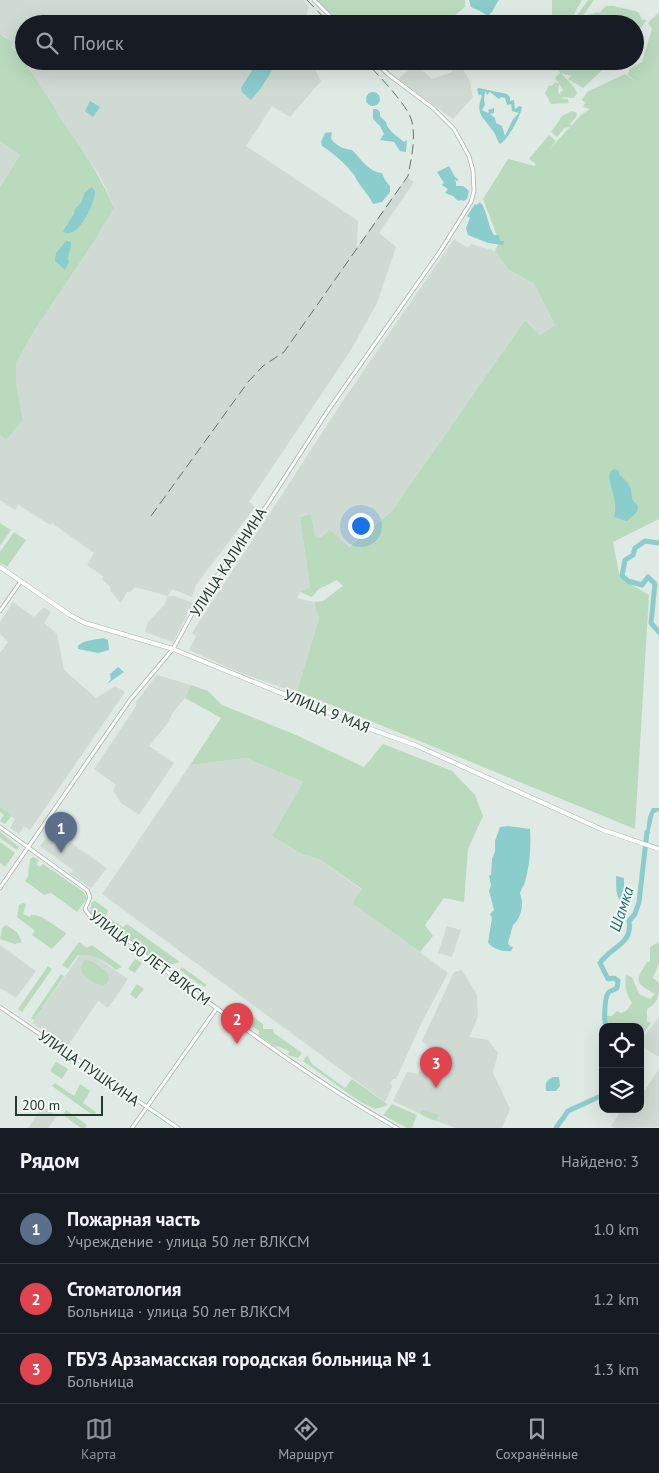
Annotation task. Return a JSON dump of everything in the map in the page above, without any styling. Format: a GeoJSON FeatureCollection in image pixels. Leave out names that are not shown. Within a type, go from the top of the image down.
{"type":"FeatureCollection","features":[{"type":"Feature","properties":{"kind":"main road","name":"УЛИЦА 9 МАЯ"},"geometry":{"type":"LineString","coordinates":[[0,567],[70,615],[85,623],[132,635],[173,649],[363,726],[415,745],[603,830],[659,849]]}},
{"type":"Feature","properties":{"kind":"street"},"geometry":{"type":"LineString","coordinates":[[314,0],[329,15]]}},
{"type":"Feature","properties":{"kind":"street","name":"УЛИЦА КАЛИНИНА"},"geometry":{"type":"LineString","coordinates":[[0,888],[130,700],[173,649],[198,603],[452,233],[471,202],[474,191],[473,171],[469,156],[462,142],[445,119],[384,70]]}},
{"type":"Feature","properties":{"kind":"street"},"geometry":{"type":"LineString","coordinates":[[0,611],[21,581]]}},
{"type":"Feature","properties":{"kind":"street","name":"УЛИЦА 50 ЛЕТ ВЛКСМ"},"geometry":{"type":"LineString","coordinates":[[0,827],[87,890],[90,898],[85,909],[89,916],[118,936],[131,942],[148,958],[217,1008],[362,1108],[397,1128]]}},
{"type":"Feature","properties":{"kind":"street","name":"УЛИЦА ПУШКИНА"},"geometry":{"type":"LineString","coordinates":[[0,1007],[178,1128]]}},
{"type":"Feature","properties":{"kind":"street"},"geometry":{"type":"LineString","coordinates":[[132,1128],[217,1008]]}},
{"type":"Feature","properties":{"kind":"shaded area"},"geometry":{"type":"Polygon","coordinates":[[[0,0],[304,0],[309,6],[306,15],[15,15],[15,50],[7,38],[0,34],[0,0]]]}},
{"type":"Feature","properties":{"kind":"shaded area"},"geometry":{"type":"Polygon","coordinates":[[[30,70],[316,70],[321,81],[290,117],[272,106],[246,146],[358,221],[357,247],[407,177],[414,182],[379,233],[396,247],[377,303],[351,350],[249,502],[255,507],[196,585],[192,597],[172,589],[168,596],[135,587],[130,592],[127,592],[121,603],[102,579],[103,576],[87,565],[94,553],[52,523],[50,525],[19,505],[15,510],[0,500],[0,435],[6,440],[23,421],[16,382],[16,363],[34,331],[99,234],[114,208],[98,173],[30,70]]]}},
{"type":"Feature","properties":{"kind":"shaded area"},"geometry":{"type":"Polygon","coordinates":[[[409,70],[422,70],[432,79],[452,72],[452,70],[464,70],[470,82],[473,97],[453,119],[398,79],[409,70]]]}},
{"type":"Feature","properties":{"kind":"shaded area"},"geometry":{"type":"Polygon","coordinates":[[[0,141],[20,155],[0,187],[0,141]]]}},
{"type":"Feature","properties":{"kind":"shaded area"},"geometry":{"type":"Polygon","coordinates":[[[454,239],[468,248],[471,244],[495,251],[508,269],[534,284],[555,325],[540,335],[525,320],[392,511],[348,547],[330,531],[320,538],[315,537],[311,514],[300,517],[310,587],[300,592],[297,598],[314,602],[319,618],[297,691],[292,691],[236,671],[189,650],[196,636],[192,633],[342,402],[454,239]]]}},
{"type":"Feature","properties":{"kind":"shaded area"},"geometry":{"type":"Polygon","coordinates":[[[168,596],[175,596],[193,603],[173,642],[145,632],[148,622],[164,605],[168,596]]]}},
{"type":"Feature","properties":{"kind":"shaded area"},"geometry":{"type":"Polygon","coordinates":[[[13,602],[34,617],[44,607],[51,612],[44,623],[57,634],[64,670],[96,698],[115,686],[125,692],[30,830],[24,826],[19,834],[10,828],[15,819],[11,816],[5,824],[0,821],[4,815],[0,812],[0,653],[8,642],[0,634],[0,622],[13,602]]]}},
{"type":"Feature","properties":{"kind":"shaded area"},"geometry":{"type":"Polygon","coordinates":[[[157,675],[191,685],[185,698],[149,746],[174,763],[139,815],[121,803],[113,791],[116,785],[94,769],[136,706],[136,702],[157,675]]]}},
{"type":"Feature","properties":{"kind":"shaded area"},"geometry":{"type":"Polygon","coordinates":[[[246,758],[303,782],[272,836],[302,854],[319,859],[362,890],[353,903],[448,973],[421,1024],[396,1079],[393,1079],[391,1082],[392,1087],[385,1102],[102,894],[190,765],[246,758]]]}},
{"type":"Feature","properties":{"kind":"shaded area"},"geometry":{"type":"Polygon","coordinates":[[[52,830],[107,868],[91,888],[70,874],[73,870],[40,846],[52,830]]]}},
{"type":"Feature","properties":{"kind":"shaded area"},"geometry":{"type":"Polygon","coordinates":[[[447,926],[461,930],[452,957],[438,953],[447,926]]]}},
{"type":"Feature","properties":{"kind":"shaded area"},"geometry":{"type":"Polygon","coordinates":[[[0,945],[36,971],[16,998],[0,988],[0,945]]]}},
{"type":"Feature","properties":{"kind":"shaded area"},"geometry":{"type":"Polygon","coordinates":[[[84,949],[128,979],[108,1008],[98,1001],[67,1047],[32,1023],[84,949]]]}},
{"type":"Feature","properties":{"kind":"shaded area"},"geometry":{"type":"Polygon","coordinates":[[[462,970],[477,995],[478,1017],[469,1037],[488,1040],[498,1053],[493,1073],[510,1109],[502,1128],[456,1128],[433,1120],[393,1101],[407,1072],[418,1074],[429,1048],[422,1041],[454,972],[462,970]]]}},
{"type":"Feature","properties":{"kind":"shaded area"},"geometry":{"type":"Polygon","coordinates":[[[659,1017],[659,1057],[644,1048],[644,1037],[659,1017]]]}},
{"type":"Feature","properties":{"kind":"shaded area"},"geometry":{"type":"Polygon","coordinates":[[[659,1069],[659,1127],[615,1128],[611,1126],[619,1113],[644,1113],[644,1091],[659,1069]]]}},
{"type":"Feature","properties":{"kind":"shaded area"},"geometry":{"type":"Polygon","coordinates":[[[43,1106],[57,1116],[48,1128],[28,1128],[43,1106]]]}},
{"type":"Feature","properties":{"kind":"green space"},"geometry":{"type":"Polygon","coordinates":[[[317,0],[465,0],[465,7],[455,15],[332,15],[317,0]]]}},
{"type":"Feature","properties":{"kind":"green space"},"geometry":{"type":"Polygon","coordinates":[[[552,0],[582,0],[573,15],[552,14],[552,0]]]}},
{"type":"Feature","properties":{"kind":"green space"},"geometry":{"type":"Polygon","coordinates":[[[588,0],[594,0],[583,15],[577,15],[588,0]]]}},
{"type":"Feature","properties":{"kind":"green space"},"geometry":{"type":"Polygon","coordinates":[[[606,6],[613,6],[636,11],[640,15],[590,15],[599,13],[606,6]]]}},
{"type":"Feature","properties":{"kind":"green space"},"geometry":{"type":"Polygon","coordinates":[[[659,12],[659,519],[613,542],[620,578],[649,595],[635,829],[297,691],[319,618],[314,602],[323,601],[343,586],[337,580],[319,589],[312,597],[300,592],[310,587],[300,517],[311,514],[315,537],[320,538],[330,530],[349,547],[392,511],[525,320],[540,335],[555,325],[534,284],[508,269],[495,251],[499,241],[483,199],[508,159],[535,166],[536,164],[529,159],[549,135],[556,141],[549,150],[581,115],[590,109],[583,107],[585,103],[582,100],[587,92],[625,74],[636,82],[628,75],[629,70],[644,70],[644,55],[652,29],[648,23],[659,12]]]}},
{"type":"Feature","properties":{"kind":"green space"},"geometry":{"type":"Polygon","coordinates":[[[0,34],[13,43],[11,47],[15,51],[15,70],[30,70],[88,159],[114,208],[99,234],[34,331],[16,363],[16,382],[23,421],[6,440],[0,435],[0,187],[20,155],[0,141],[0,34]]]}},
{"type":"Feature","properties":{"kind":"green space"},"geometry":{"type":"Polygon","coordinates":[[[559,70],[602,70],[583,88],[568,79],[572,75],[561,73],[577,93],[574,98],[561,97],[568,99],[569,103],[551,104],[545,93],[549,85],[552,86],[555,82],[559,84],[555,78],[560,73],[559,70]],[[559,84],[558,92],[561,96],[560,93],[563,90],[559,84]]]}},
{"type":"Feature","properties":{"kind":"green space"},"geometry":{"type":"Polygon","coordinates":[[[572,111],[577,113],[570,127],[564,128],[557,137],[551,132],[562,116],[572,111]]]}},
{"type":"Feature","properties":{"kind":"green space"},"geometry":{"type":"Polygon","coordinates":[[[0,523],[11,530],[0,546],[0,523]]]}},
{"type":"Feature","properties":{"kind":"green space"},"geometry":{"type":"Polygon","coordinates":[[[14,532],[26,540],[7,567],[0,563],[0,552],[14,532]]]}},
{"type":"Feature","properties":{"kind":"green space"},"geometry":{"type":"Polygon","coordinates":[[[191,685],[208,691],[222,705],[296,735],[364,767],[383,744],[452,771],[475,795],[483,816],[468,849],[464,902],[444,898],[425,925],[433,936],[420,952],[352,903],[362,889],[319,859],[302,854],[272,836],[303,782],[246,758],[190,765],[221,718],[185,698],[191,685]]]}},
{"type":"Feature","properties":{"kind":"green space"},"geometry":{"type":"Polygon","coordinates":[[[0,807],[12,815],[5,824],[0,821],[4,815],[0,812],[0,807]]]}},
{"type":"Feature","properties":{"kind":"green space"},"geometry":{"type":"Polygon","coordinates":[[[0,832],[19,847],[17,850],[0,838],[0,832]]]}},
{"type":"Feature","properties":{"kind":"green space"},"geometry":{"type":"Polygon","coordinates":[[[0,842],[15,853],[5,867],[0,863],[0,842]]]}},
{"type":"Feature","properties":{"kind":"green space"},"geometry":{"type":"Polygon","coordinates":[[[33,857],[39,860],[36,864],[40,867],[43,864],[83,892],[87,898],[77,912],[51,893],[44,895],[25,881],[28,876],[30,859],[33,857]]]}},
{"type":"Feature","properties":{"kind":"green space"},"geometry":{"type":"Polygon","coordinates":[[[95,901],[108,910],[106,916],[123,927],[127,924],[180,962],[170,965],[171,971],[169,972],[104,924],[102,920],[100,922],[92,916],[90,912],[91,906],[92,902],[95,901]]]}},
{"type":"Feature","properties":{"kind":"green space"},"geometry":{"type":"Polygon","coordinates":[[[26,904],[23,914],[30,917],[31,915],[36,915],[65,932],[66,934],[52,949],[32,935],[35,931],[17,917],[19,905],[26,904]]]}},
{"type":"Feature","properties":{"kind":"green space"},"geometry":{"type":"Polygon","coordinates":[[[6,925],[17,932],[22,942],[15,944],[0,939],[2,928],[6,925]]]}},
{"type":"Feature","properties":{"kind":"green space"},"geometry":{"type":"Polygon","coordinates":[[[79,942],[87,948],[92,945],[122,967],[116,970],[98,958],[89,955],[78,955],[68,969],[62,965],[79,942]]]}},
{"type":"Feature","properties":{"kind":"green space"},"geometry":{"type":"Polygon","coordinates":[[[659,942],[659,963],[653,978],[659,983],[658,995],[654,1004],[647,1009],[647,1021],[651,1023],[644,1033],[644,1023],[605,1023],[604,1016],[612,1016],[617,1011],[621,1013],[626,1011],[632,1003],[626,990],[626,975],[632,977],[639,994],[650,999],[655,994],[643,987],[639,981],[639,977],[647,962],[650,962],[650,947],[659,942]]]}},
{"type":"Feature","properties":{"kind":"green space"},"geometry":{"type":"Polygon","coordinates":[[[135,959],[142,963],[135,973],[128,969],[135,959]]]}},
{"type":"Feature","properties":{"kind":"green space"},"geometry":{"type":"Polygon","coordinates":[[[87,960],[108,973],[109,979],[106,984],[96,983],[82,973],[80,967],[87,960]]]}},
{"type":"Feature","properties":{"kind":"green space"},"geometry":{"type":"Polygon","coordinates":[[[48,966],[52,969],[22,1012],[18,1009],[48,966]]]}},
{"type":"Feature","properties":{"kind":"green space"},"geometry":{"type":"Polygon","coordinates":[[[182,967],[207,985],[204,987],[200,985],[180,970],[182,967]]]}},
{"type":"Feature","properties":{"kind":"green space"},"geometry":{"type":"Polygon","coordinates":[[[178,973],[202,990],[200,994],[175,976],[178,973]]]}},
{"type":"Feature","properties":{"kind":"green space"},"geometry":{"type":"Polygon","coordinates":[[[61,974],[64,976],[34,1020],[31,1018],[61,974]]]}},
{"type":"Feature","properties":{"kind":"green space"},"geometry":{"type":"Polygon","coordinates":[[[137,984],[144,989],[136,999],[130,994],[137,984]]]}},
{"type":"Feature","properties":{"kind":"green space"},"geometry":{"type":"Polygon","coordinates":[[[242,1009],[263,1024],[263,1029],[273,1029],[274,1033],[302,1053],[298,1058],[288,1055],[289,1051],[278,1046],[276,1047],[259,1036],[259,1031],[236,1015],[242,1009]]]}},
{"type":"Feature","properties":{"kind":"green space"},"geometry":{"type":"Polygon","coordinates":[[[307,1055],[312,1064],[345,1088],[352,1079],[387,1104],[386,1106],[375,1109],[359,1101],[303,1061],[307,1055]]]}},
{"type":"Feature","properties":{"kind":"green space"},"geometry":{"type":"Polygon","coordinates":[[[56,1062],[68,1069],[62,1079],[50,1071],[56,1062]]]}},
{"type":"Feature","properties":{"kind":"green space"},"geometry":{"type":"Polygon","coordinates":[[[55,1083],[74,1096],[80,1084],[90,1091],[83,1103],[96,1112],[94,1116],[52,1086],[55,1083]]]}},
{"type":"Feature","properties":{"kind":"green space"},"geometry":{"type":"Polygon","coordinates":[[[392,1104],[417,1115],[412,1128],[407,1128],[383,1115],[392,1104]]]}},
{"type":"Feature","properties":{"kind":"green space"},"geometry":{"type":"Polygon","coordinates":[[[66,1110],[87,1125],[85,1128],[81,1128],[63,1115],[66,1110]]]}},
{"type":"Feature","properties":{"kind":"green space"},"geometry":{"type":"Polygon","coordinates":[[[422,1110],[439,1115],[437,1119],[433,1120],[420,1114],[422,1110]]]}},
{"type":"Feature","properties":{"kind":"water"},"geometry":{"type":"Polygon","coordinates":[[[469,0],[499,0],[489,15],[471,7],[469,0]]]}},
{"type":"Feature","properties":{"kind":"water"},"geometry":{"type":"Polygon","coordinates":[[[252,70],[272,70],[251,100],[242,92],[241,88],[252,70]]]}},
{"type":"Feature","properties":{"kind":"water"},"geometry":{"type":"Polygon","coordinates":[[[477,89],[507,94],[510,97],[510,101],[514,100],[515,109],[519,106],[522,107],[513,128],[500,144],[480,112],[482,96],[480,94],[479,96],[477,89]],[[485,91],[485,105],[482,110],[488,113],[488,110],[494,108],[494,113],[490,114],[495,118],[496,123],[502,126],[505,136],[513,119],[519,113],[512,111],[511,104],[507,105],[505,98],[501,97],[499,99],[490,92],[487,95],[485,91]]]}},
{"type":"Feature","properties":{"kind":"water"},"geometry":{"type":"Polygon","coordinates":[[[373,92],[378,94],[380,99],[378,104],[373,106],[368,104],[366,99],[368,94],[373,92]]]}},
{"type":"Feature","properties":{"kind":"water"},"geometry":{"type":"Polygon","coordinates":[[[90,101],[100,107],[93,117],[85,111],[90,101]]]}},
{"type":"Feature","properties":{"kind":"water"},"geometry":{"type":"Polygon","coordinates":[[[373,109],[377,109],[380,112],[380,116],[393,133],[404,142],[407,140],[406,152],[400,151],[394,142],[380,140],[384,134],[380,126],[373,119],[373,109]]]}},
{"type":"Feature","properties":{"kind":"water"},"geometry":{"type":"Polygon","coordinates":[[[332,132],[331,139],[336,144],[352,150],[369,168],[382,173],[390,186],[390,192],[382,202],[373,204],[351,171],[322,146],[321,142],[325,133],[332,132]]]}},
{"type":"Feature","properties":{"kind":"water"},"geometry":{"type":"Polygon","coordinates":[[[449,166],[458,179],[458,181],[454,180],[456,186],[463,186],[469,191],[467,199],[464,201],[458,201],[453,196],[445,193],[448,189],[442,185],[444,183],[437,172],[449,166]]]}},
{"type":"Feature","properties":{"kind":"water"},"geometry":{"type":"Polygon","coordinates":[[[92,187],[95,191],[92,204],[81,225],[70,233],[65,233],[63,231],[74,214],[75,209],[81,203],[85,192],[92,187]]]}},
{"type":"Feature","properties":{"kind":"water"},"geometry":{"type":"Polygon","coordinates":[[[480,202],[494,235],[499,235],[500,241],[504,241],[503,245],[488,243],[468,235],[466,228],[470,218],[467,216],[475,204],[477,205],[480,202]]]}},
{"type":"Feature","properties":{"kind":"water"},"geometry":{"type":"Polygon","coordinates":[[[66,241],[71,242],[71,245],[68,257],[69,262],[65,270],[55,261],[56,253],[66,241]]]}},
{"type":"Feature","properties":{"kind":"water"},"geometry":{"type":"Polygon","coordinates":[[[614,469],[619,471],[619,474],[629,485],[632,498],[638,506],[637,512],[627,521],[614,517],[615,501],[609,476],[614,469]]]}},
{"type":"Feature","properties":{"kind":"water"},"geometry":{"type":"Polygon","coordinates":[[[103,638],[108,640],[109,650],[98,653],[78,649],[78,646],[83,642],[103,638]]]}},
{"type":"Feature","properties":{"kind":"water"},"geometry":{"type":"Polygon","coordinates":[[[118,667],[124,672],[107,684],[111,679],[110,674],[118,667]]]}},
{"type":"Feature","properties":{"kind":"water"},"geometry":{"type":"Polygon","coordinates":[[[652,808],[659,808],[659,811],[654,813],[648,839],[645,839],[648,817],[652,808]]]}},
{"type":"Feature","properties":{"kind":"water"},"geometry":{"type":"Polygon","coordinates":[[[508,826],[530,829],[527,875],[520,893],[522,901],[521,910],[513,925],[508,943],[513,947],[511,951],[498,950],[488,943],[492,918],[490,914],[494,910],[489,891],[491,885],[489,876],[491,875],[495,841],[500,827],[508,826]]]}},
{"type":"Feature","properties":{"kind":"water"},"geometry":{"type":"Polygon","coordinates":[[[616,876],[624,878],[624,891],[627,901],[625,904],[619,899],[616,888],[616,876]]]}},
{"type":"Feature","properties":{"kind":"water"},"geometry":{"type":"Polygon","coordinates":[[[553,1077],[559,1077],[560,1086],[556,1091],[546,1091],[546,1083],[553,1077]]]}},
{"type":"Feature","properties":{"kind":"waterway","name":"Шамка"},"geometry":{"type":"LineString","coordinates":[[659,543],[645,541],[635,548],[633,555],[625,560],[622,576],[628,581],[642,585],[648,577],[655,584],[651,623],[659,632]]}},
{"type":"Feature","properties":{"kind":"waterway","name":"Шамка"},"geometry":{"type":"LineString","coordinates":[[606,1023],[605,1003],[607,994],[617,988],[618,981],[614,978],[608,979],[600,963],[628,935],[629,921],[635,914],[639,902],[647,832]]}},
{"type":"Feature","properties":{"kind":"waterway","name":"Шамка"},"geometry":{"type":"LineString","coordinates":[[556,1128],[568,1111],[599,1097]]}},
{"type":"Feature","properties":{"kind":"railway"},"geometry":{"type":"LineString","coordinates":[[307,0],[321,15]]}},
{"type":"Feature","properties":{"kind":"railway"},"geometry":{"type":"LineString","coordinates":[[151,516],[248,382],[263,366],[284,352],[408,176],[413,149],[410,115],[392,90],[373,70]]}},
{"type":"Feature","properties":{"kind":"place","name":"Пожарная часть"},"geometry":{"type":"Point","coordinates":[61,853]}},
{"type":"Feature","properties":{"kind":"place","name":"Стоматология"},"geometry":{"type":"Point","coordinates":[237,1044]}},
{"type":"Feature","properties":{"kind":"place","name":"ГБУЗ Арзамасская городская больница № 1"},"geometry":{"type":"Point","coordinates":[436,1088]}}]}
